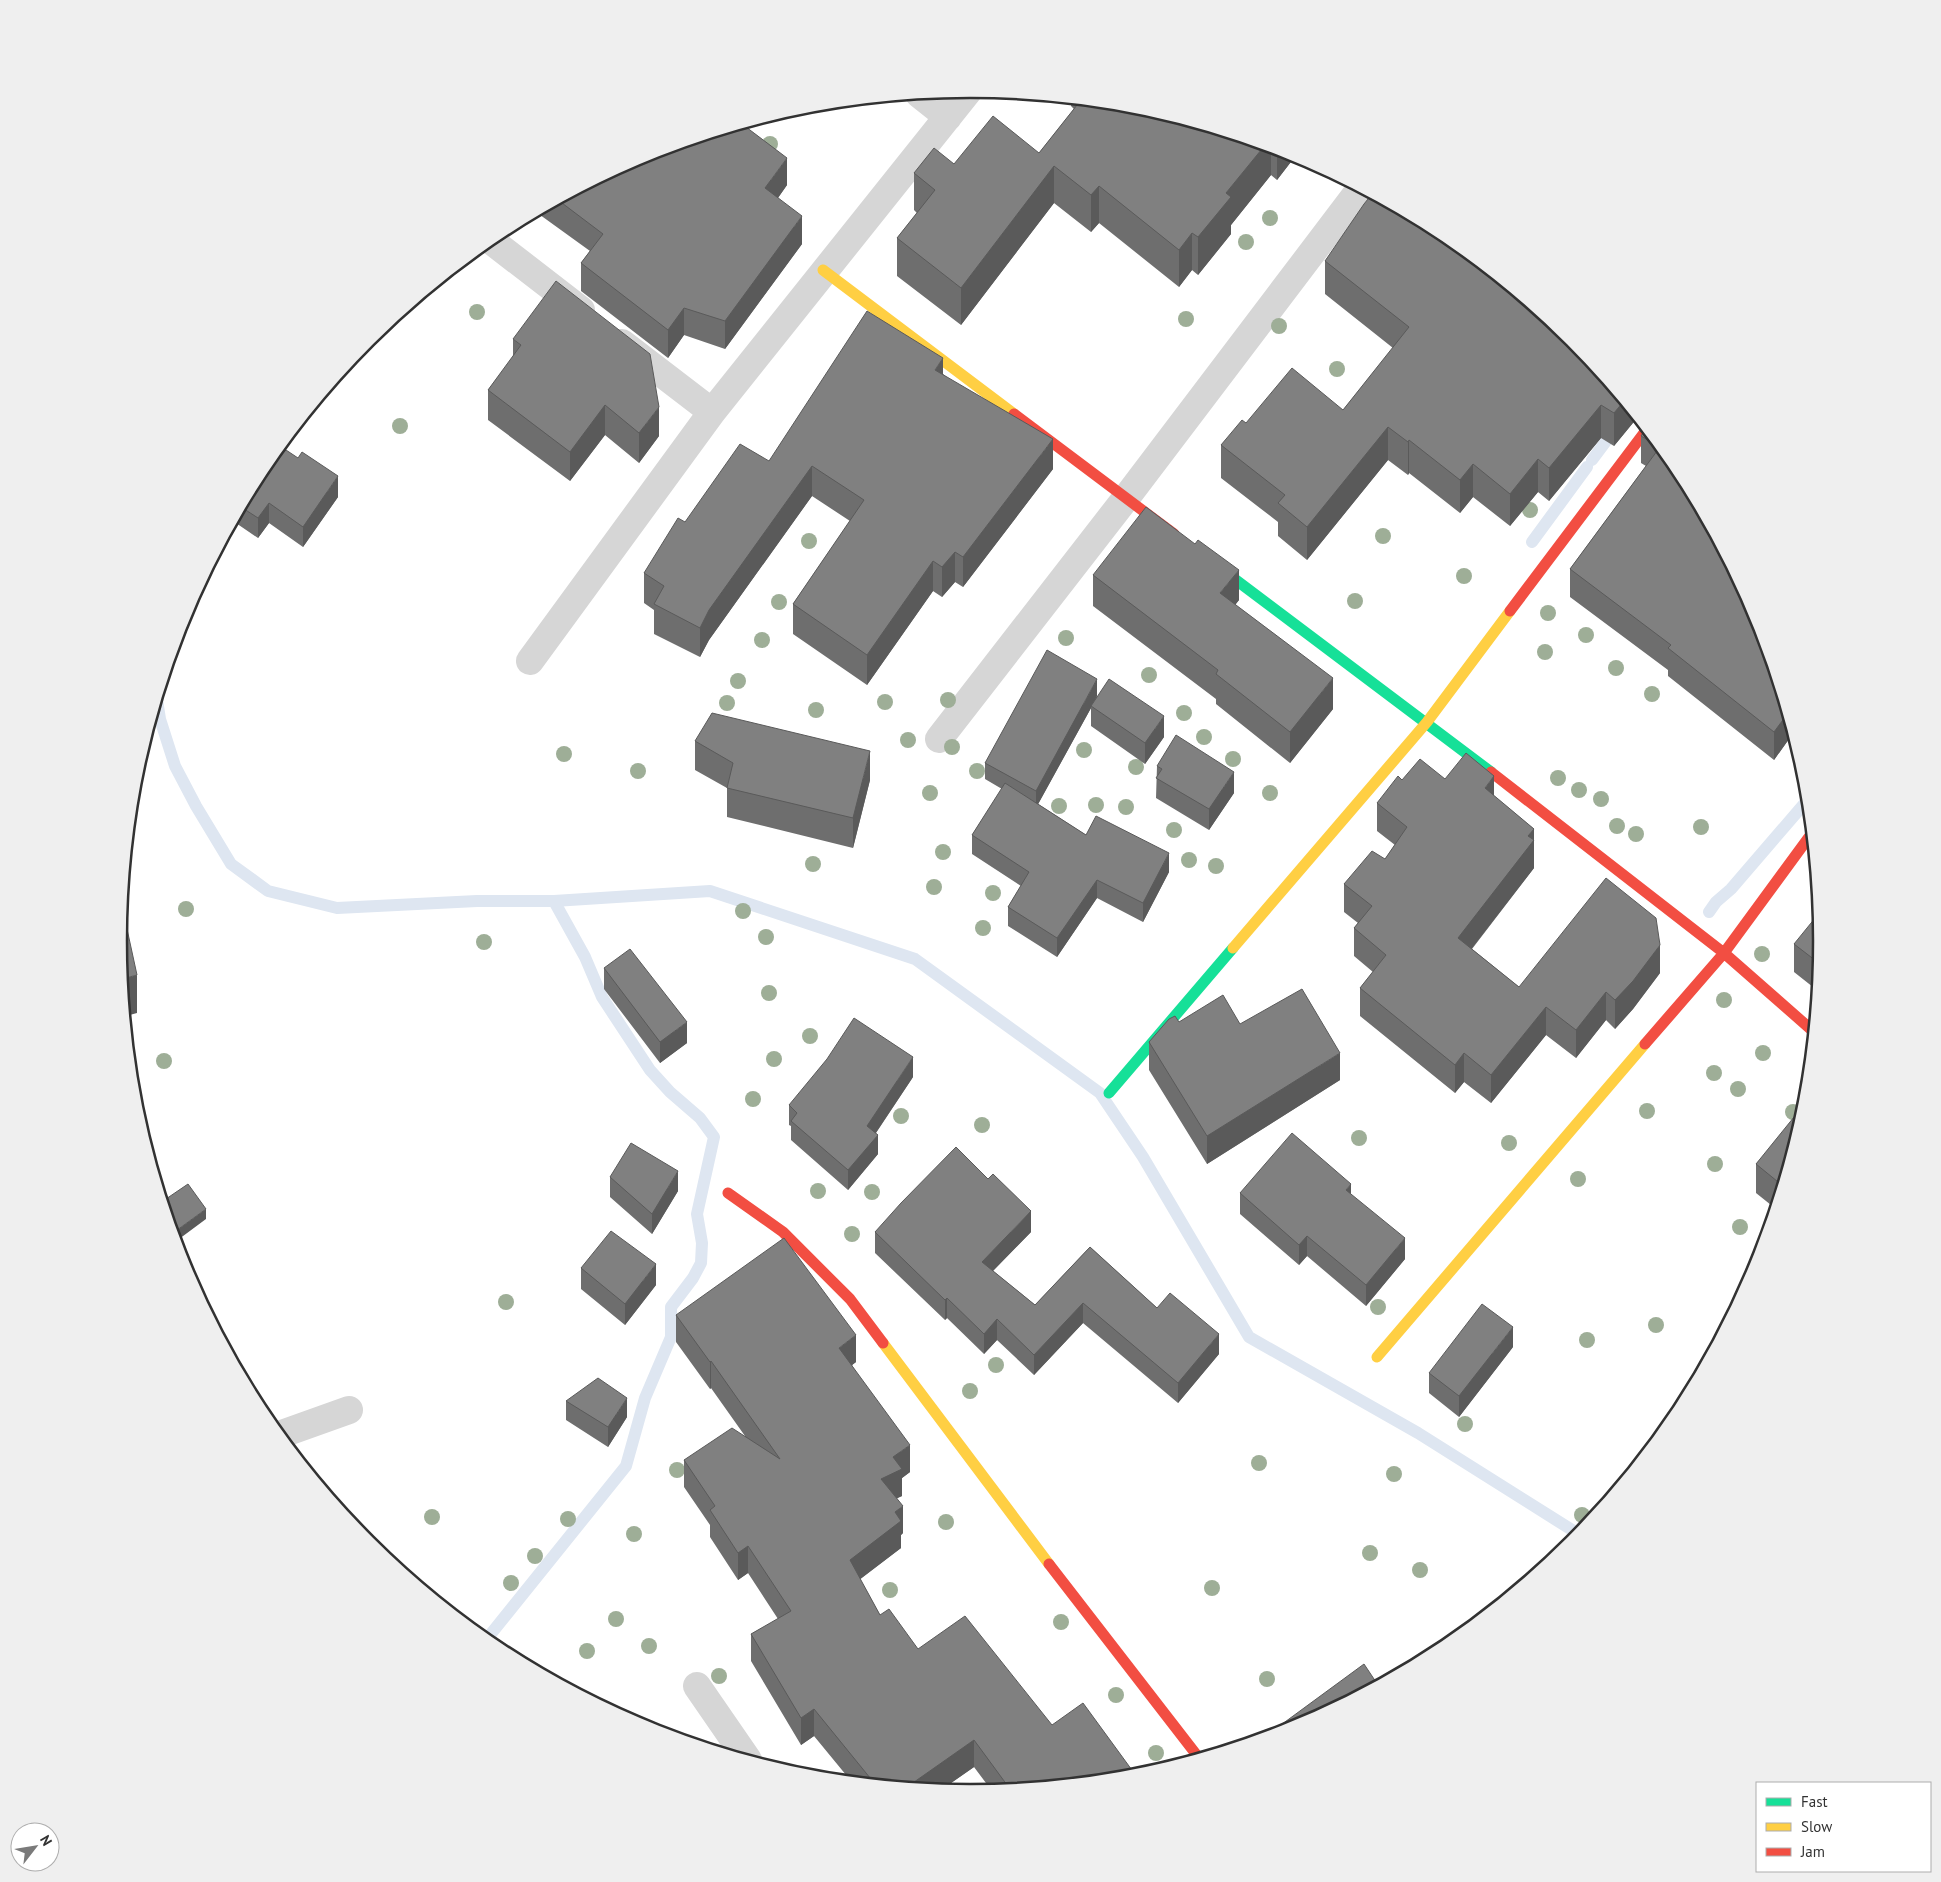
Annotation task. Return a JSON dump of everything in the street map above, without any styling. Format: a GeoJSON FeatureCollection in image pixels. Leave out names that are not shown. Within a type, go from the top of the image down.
{"type":"FeatureCollection","features":[{"type":"Feature","properties":{"kind":"street"},"geometry":{"type":"LineString","coordinates":[[530,661],[712,412],[823,270],[963,98]]}},
{"type":"Feature","properties":{"kind":"street"},"geometry":{"type":"LineString","coordinates":[[925,99],[948,117]]}},
{"type":"Feature","properties":{"kind":"street"},"geometry":{"type":"LineString","coordinates":[[939,739],[1126,498],[1358,192]]}},
{"type":"Feature","properties":{"kind":"street"},"geometry":{"type":"LineString","coordinates":[[496,244],[712,412]]}},
{"type":"Feature","properties":{"kind":"street"},"geometry":{"type":"LineString","coordinates":[[823,270],[1182,539]]}},
{"type":"Feature","properties":{"kind":"street"},"geometry":{"type":"LineString","coordinates":[[1109,1092],[1427,722],[1643,433]]}},
{"type":"Feature","properties":{"kind":"street"},"geometry":{"type":"LineString","coordinates":[[1198,551],[1427,722],[1724,953],[1809,1028]]}},
{"type":"Feature","properties":{"kind":"street"},"geometry":{"type":"LineString","coordinates":[[1377,1357],[1724,953],[1808,839]]}},
{"type":"Feature","properties":{"kind":"street"},"geometry":{"type":"LineString","coordinates":[[728,1193],[783,1232],[850,1299],[1101,1632],[1196,1754]]}},
{"type":"Feature","properties":{"kind":"street"},"geometry":{"type":"LineString","coordinates":[[286,1433],[350,1410]]}},
{"type":"Feature","properties":{"kind":"street"},"geometry":{"type":"LineString","coordinates":[[698,1686],[744,1753]]}},
{"type":"Feature","properties":{"kind":"building"},"geometry":{"type":"Polygon","coordinates":[[[1077,105],[1135,114],[1189,126],[1261,150],[1226,193],[1231,197],[1198,237],[1192,233],[1179,250],[1099,186],[1091,195],[1054,166],[961,288],[897,238],[935,190],[914,173],[934,148],[954,164],[993,116],[1039,153],[1077,105]]]}},
{"type":"Feature","properties":{"kind":"building"},"geometry":{"type":"Polygon","coordinates":[[[747,128],[787,158],[765,188],[802,216],[725,321],[684,308],[668,330],[581,263],[603,234],[563,203],[597,184],[648,162],[699,142],[747,128]]]}},
{"type":"Feature","properties":{"kind":"building"},"geometry":{"type":"Polygon","coordinates":[[[1369,198],[1392,211],[1439,240],[1484,272],[1527,307],[1567,345],[1621,405],[1614,413],[1601,405],[1549,468],[1538,459],[1510,494],[1473,464],[1460,480],[1409,440],[1408,442],[1388,427],[1307,527],[1278,503],[1285,495],[1221,445],[1242,420],[1246,423],[1292,368],[1343,410],[1409,327],[1325,261],[1369,198]]]}},
{"type":"Feature","properties":{"kind":"building"},"geometry":{"type":"Polygon","coordinates":[[[556,281],[650,354],[659,407],[639,433],[605,405],[570,452],[488,390],[521,345],[513,339],[556,281]]]}},
{"type":"Feature","properties":{"kind":"building"},"geometry":{"type":"Polygon","coordinates":[[[867,311],[943,358],[935,370],[1053,439],[963,557],[955,552],[942,567],[933,561],[867,655],[793,604],[864,500],[812,466],[709,610],[700,628],[654,604],[664,586],[644,573],[678,518],[685,522],[740,444],[769,461],[867,311]]]}},
{"type":"Feature","properties":{"kind":"building"},"geometry":{"type":"Polygon","coordinates":[[[1643,432],[1649,441],[1641,436],[1643,432]]]}},
{"type":"Feature","properties":{"kind":"building"},"geometry":{"type":"Polygon","coordinates":[[[285,450],[298,458],[302,452],[338,476],[303,527],[269,503],[258,518],[246,510],[285,450]]]}},
{"type":"Feature","properties":{"kind":"building"},"geometry":{"type":"Polygon","coordinates":[[[1657,451],[1701,519],[1727,568],[1750,618],[1769,670],[1784,719],[1774,732],[1668,648],[1671,645],[1570,569],[1657,451]]]}},
{"type":"Feature","properties":{"kind":"building"},"geometry":{"type":"Polygon","coordinates":[[[1146,507],[1195,544],[1198,540],[1239,570],[1220,593],[1333,678],[1290,732],[1216,674],[1218,670],[1093,575],[1146,507]]]}},
{"type":"Feature","properties":{"kind":"building"},"geometry":{"type":"Polygon","coordinates":[[[1047,650],[1097,679],[1036,791],[985,763],[1047,650]]]}},
{"type":"Feature","properties":{"kind":"building"},"geometry":{"type":"Polygon","coordinates":[[[1109,679],[1164,716],[1145,743],[1091,706],[1109,679]]]}},
{"type":"Feature","properties":{"kind":"building"},"geometry":{"type":"Polygon","coordinates":[[[712,713],[870,751],[853,818],[727,788],[733,763],[695,741],[712,713]]]}},
{"type":"Feature","properties":{"kind":"building"},"geometry":{"type":"Polygon","coordinates":[[[1176,735],[1234,772],[1209,809],[1156,778],[1162,769],[1157,766],[1176,735]]]}},
{"type":"Feature","properties":{"kind":"building"},"geometry":{"type":"Polygon","coordinates":[[[1466,753],[1494,776],[1485,788],[1534,829],[1528,836],[1534,840],[1458,938],[1519,987],[1606,878],[1656,918],[1660,945],[1633,981],[1615,1000],[1606,992],[1576,1030],[1546,1007],[1491,1075],[1464,1053],[1455,1065],[1360,988],[1386,955],[1354,928],[1372,906],[1344,884],[1372,851],[1385,859],[1407,827],[1377,803],[1398,776],[1402,780],[1420,759],[1445,779],[1466,753]]]}},
{"type":"Feature","properties":{"kind":"building"},"geometry":{"type":"Polygon","coordinates":[[[1005,783],[1086,835],[1096,816],[1169,853],[1143,903],[1097,880],[1057,938],[1008,907],[1029,872],[972,835],[1005,783]]]}},
{"type":"Feature","properties":{"kind":"building"},"geometry":{"type":"Polygon","coordinates":[[[1813,920],[1813,959],[1794,944],[1813,920]]]}},
{"type":"Feature","properties":{"kind":"building"},"geometry":{"type":"Polygon","coordinates":[[[127,931],[137,975],[128,977],[127,931]]]}},
{"type":"Feature","properties":{"kind":"building"},"geometry":{"type":"Polygon","coordinates":[[[630,949],[687,1022],[660,1042],[604,968],[630,949]]]}},
{"type":"Feature","properties":{"kind":"building"},"geometry":{"type":"Polygon","coordinates":[[[1302,989],[1340,1053],[1207,1136],[1149,1042],[1169,1019],[1175,1016],[1179,1022],[1223,995],[1240,1024],[1302,989]]]}},
{"type":"Feature","properties":{"kind":"building"},"geometry":{"type":"Polygon","coordinates":[[[854,1018],[913,1057],[867,1126],[878,1135],[848,1170],[791,1121],[797,1113],[789,1105],[827,1059],[854,1018]]]}},
{"type":"Feature","properties":{"kind":"building"},"geometry":{"type":"Polygon","coordinates":[[[1796,1115],[1778,1182],[1756,1164],[1796,1115]]]}},
{"type":"Feature","properties":{"kind":"building"},"geometry":{"type":"Polygon","coordinates":[[[1292,1133],[1351,1184],[1346,1190],[1405,1238],[1366,1285],[1307,1236],[1299,1245],[1240,1193],[1292,1133]]]}},
{"type":"Feature","properties":{"kind":"building"},"geometry":{"type":"Polygon","coordinates":[[[631,1143],[678,1171],[652,1214],[610,1177],[631,1143]]]}},
{"type":"Feature","properties":{"kind":"building"},"geometry":{"type":"Polygon","coordinates":[[[956,1147],[988,1179],[993,1174],[1031,1211],[982,1262],[1035,1305],[1090,1247],[1157,1308],[1170,1293],[1219,1334],[1178,1383],[1083,1303],[1034,1355],[997,1319],[984,1334],[947,1298],[945,1300],[875,1232],[956,1147]]]}},
{"type":"Feature","properties":{"kind":"building"},"geometry":{"type":"Polygon","coordinates":[[[188,1184],[206,1209],[178,1229],[168,1198],[188,1184]]]}},
{"type":"Feature","properties":{"kind":"building"},"geometry":{"type":"Polygon","coordinates":[[[611,1231],[656,1264],[625,1304],[581,1268],[611,1231]]]}},
{"type":"Feature","properties":{"kind":"building"},"geometry":{"type":"Polygon","coordinates":[[[784,1238],[856,1335],[839,1348],[910,1445],[893,1457],[902,1469],[881,1479],[903,1506],[895,1512],[901,1521],[850,1560],[880,1615],[889,1609],[918,1649],[965,1616],[1052,1725],[1083,1703],[1131,1769],[1081,1777],[1006,1783],[974,1740],[913,1783],[870,1778],[814,1709],[801,1718],[751,1634],[791,1611],[748,1546],[738,1553],[710,1510],[715,1506],[684,1460],[732,1428],[780,1459],[676,1315],[784,1238]]]}},
{"type":"Feature","properties":{"kind":"building"},"geometry":{"type":"Polygon","coordinates":[[[1482,1304],[1513,1327],[1459,1396],[1429,1373],[1482,1304]]]}},
{"type":"Feature","properties":{"kind":"building"},"geometry":{"type":"Polygon","coordinates":[[[598,1378],[627,1398],[608,1427],[566,1401],[598,1378]]]}},
{"type":"Feature","properties":{"kind":"building"},"geometry":{"type":"Polygon","coordinates":[[[1364,1664],[1375,1681],[1344,1698],[1281,1725],[1364,1664]]]}},
{"type":"Feature","properties":{"kind":"waterway"},"geometry":{"type":"LineString","coordinates":[[1592,460],[1616,428]]}},
{"type":"Feature","properties":{"kind":"waterway"},"geometry":{"type":"LineString","coordinates":[[1532,542],[1587,467]]}},
{"type":"Feature","properties":{"kind":"waterway"},"geometry":{"type":"LineString","coordinates":[[159,713],[175,766],[196,806],[231,864],[268,891],[337,908],[477,901],[554,901],[710,891],[915,959],[1100,1093],[1143,1157],[1249,1337],[1418,1433],[1573,1531]]}},
{"type":"Feature","properties":{"kind":"waterway"},"geometry":{"type":"LineString","coordinates":[[1709,912],[1803,806]]}},
{"type":"Feature","properties":{"kind":"waterway"},"geometry":{"type":"LineString","coordinates":[[491,1634],[626,1466],[645,1398],[671,1337],[671,1307],[693,1278],[701,1263],[702,1243],[697,1214],[714,1137],[700,1118],[670,1092],[650,1070],[602,997],[585,957],[554,901]]}},
{"type":"Feature","properties":{"kind":"traffic: fast"},"geometry":{"type":"LineString","coordinates":[[1208,559],[1491,772]]}},
{"type":"Feature","properties":{"kind":"traffic: fast"},"geometry":{"type":"LineString","coordinates":[[1109,1093],[1233,948]]}},
{"type":"Feature","properties":{"kind":"traffic: slow"},"geometry":{"type":"LineString","coordinates":[[823,270],[1014,414]]}},
{"type":"Feature","properties":{"kind":"traffic: slow"},"geometry":{"type":"LineString","coordinates":[[1233,948],[1427,722],[1510,611]]}},
{"type":"Feature","properties":{"kind":"traffic: slow"},"geometry":{"type":"LineString","coordinates":[[1377,1357],[1645,1044]]}},
{"type":"Feature","properties":{"kind":"traffic: slow"},"geometry":{"type":"LineString","coordinates":[[883,1343],[1049,1564]]}},
{"type":"Feature","properties":{"kind":"traffic: jam"},"geometry":{"type":"LineString","coordinates":[[1014,414],[1174,534]]}},
{"type":"Feature","properties":{"kind":"traffic: jam"},"geometry":{"type":"LineString","coordinates":[[1510,611],[1644,433]]}},
{"type":"Feature","properties":{"kind":"traffic: jam"},"geometry":{"type":"LineString","coordinates":[[1491,772],[1724,953],[1809,1028]]}},
{"type":"Feature","properties":{"kind":"traffic: jam"},"geometry":{"type":"LineString","coordinates":[[1645,1044],[1724,953],[1808,839]]}},
{"type":"Feature","properties":{"kind":"traffic: jam"},"geometry":{"type":"LineString","coordinates":[[728,1193],[783,1232],[850,1299],[883,1343]]}},
{"type":"Feature","properties":{"kind":"traffic: jam"},"geometry":{"type":"LineString","coordinates":[[1049,1564],[1196,1754]]}}]}
